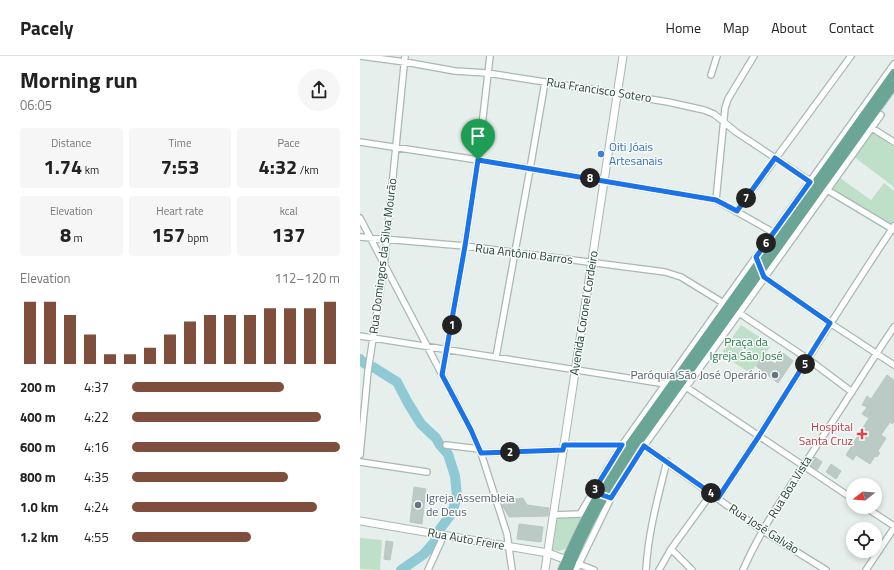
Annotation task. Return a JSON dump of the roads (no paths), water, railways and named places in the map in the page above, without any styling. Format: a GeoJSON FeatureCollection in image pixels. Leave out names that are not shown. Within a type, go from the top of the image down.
{"type":"FeatureCollection","features":[{"type":"Feature","properties":{"kind":"main road"},"geometry":{"type":"LineString","coordinates":[[562,570],[572,565],[602,495],[686,370],[818,185],[894,73]]}},
{"type":"Feature","properties":{"kind":"main road"},"geometry":{"type":"LineString","coordinates":[[866,114],[894,85]]}},
{"type":"Feature","properties":{"kind":"main road"},"geometry":{"type":"LineString","coordinates":[[686,370],[725,304],[760,267],[776,233],[818,185]]}},
{"type":"Feature","properties":{"kind":"street","name":"Rua Francisco Sotero"},"geometry":{"type":"LineString","coordinates":[[360,56],[405,59],[455,71],[487,73],[618,93],[704,110],[714,114],[736,132],[818,185],[893,228]]}},
{"type":"Feature","properties":{"kind":"street"},"geometry":{"type":"LineString","coordinates":[[442,375],[465,246],[478,160],[490,56]]}},
{"type":"Feature","properties":{"kind":"street","name":"Avenida Coronel Cordeiro"},"geometry":{"type":"LineString","coordinates":[[545,570],[624,56]]}},
{"type":"Feature","properties":{"kind":"street"},"geometry":{"type":"LineString","coordinates":[[711,75],[716,56]]}},
{"type":"Feature","properties":{"kind":"street"},"geometry":{"type":"LineString","coordinates":[[716,200],[725,108],[728,99],[754,56]]}},
{"type":"Feature","properties":{"kind":"street"},"geometry":{"type":"LineString","coordinates":[[737,211],[851,56]]}},
{"type":"Feature","properties":{"kind":"street","name":"Rua Domingos da Silva Mourão"},"geometry":{"type":"LineString","coordinates":[[360,455],[368,371],[384,266],[405,59]]}},
{"type":"Feature","properties":{"kind":"street"},"geometry":{"type":"LineString","coordinates":[[818,185],[866,114],[894,64]]}},
{"type":"Feature","properties":{"kind":"street"},"geometry":{"type":"LineString","coordinates":[[496,357],[545,82]]}},
{"type":"Feature","properties":{"kind":"street"},"geometry":{"type":"LineString","coordinates":[[866,114],[872,128],[894,142]]}},
{"type":"Feature","properties":{"kind":"street"},"geometry":{"type":"LineString","coordinates":[[818,185],[872,128],[881,115]]}},
{"type":"Feature","properties":{"kind":"street"},"geometry":{"type":"LineString","coordinates":[[360,142],[478,160],[716,200],[776,233]]}},
{"type":"Feature","properties":{"kind":"street"},"geometry":{"type":"LineString","coordinates":[[360,218],[480,451],[507,534],[512,570]]}},
{"type":"Feature","properties":{"kind":"street"},"geometry":{"type":"LineString","coordinates":[[718,498],[893,228]]}},
{"type":"Feature","properties":{"kind":"street","name":"Rua Antônio Barros"},"geometry":{"type":"LineString","coordinates":[[360,237],[465,246],[665,272],[681,277],[725,304]]}},
{"type":"Feature","properties":{"kind":"street"},"geometry":{"type":"LineString","coordinates":[[554,515],[580,514],[602,495],[644,446],[739,313],[760,267],[830,323],[894,364]]}},
{"type":"Feature","properties":{"kind":"street"},"geometry":{"type":"LineString","coordinates":[[602,495],[622,445],[725,304]]}},
{"type":"Feature","properties":{"kind":"street"},"geometry":{"type":"LineString","coordinates":[[739,313],[808,359],[852,392]]}},
{"type":"Feature","properties":{"kind":"street","name":"Rua Boa Vista"},"geometry":{"type":"LineString","coordinates":[[743,570],[750,553],[763,531],[894,327]]}},
{"type":"Feature","properties":{"kind":"street"},"geometry":{"type":"LineString","coordinates":[[360,336],[428,348],[496,357],[666,384]]}},
{"type":"Feature","properties":{"kind":"street"},"geometry":{"type":"LineString","coordinates":[[686,387],[846,494]]}},
{"type":"Feature","properties":{"kind":"street"},"geometry":{"type":"LineString","coordinates":[[362,432],[370,434]]}},
{"type":"Feature","properties":{"kind":"street"},"geometry":{"type":"LineString","coordinates":[[446,445],[480,451],[622,445]]}},
{"type":"Feature","properties":{"kind":"street","name":"Rua José Galvão"},"geometry":{"type":"LineString","coordinates":[[644,446],[763,531],[826,570]]}},
{"type":"Feature","properties":{"kind":"street"},"geometry":{"type":"LineString","coordinates":[[646,570],[647,547],[667,461]]}},
{"type":"Feature","properties":{"kind":"street"},"geometry":{"type":"LineString","coordinates":[[360,462],[427,472]]}},
{"type":"Feature","properties":{"kind":"street"},"geometry":{"type":"LineString","coordinates":[[659,570],[672,549],[712,494]]}},
{"type":"Feature","properties":{"kind":"street"},"geometry":{"type":"LineString","coordinates":[[866,570],[894,527],[875,514]]}},
{"type":"Feature","properties":{"kind":"street","name":"Rua Auto Freire"},"geometry":{"type":"LineString","coordinates":[[360,521],[548,553],[572,565]]}},
{"type":"Feature","properties":{"kind":"street"},"geometry":{"type":"LineString","coordinates":[[428,570],[444,536]]}},
{"type":"Feature","properties":{"kind":"street"},"geometry":{"type":"LineString","coordinates":[[672,549],[692,570]]}},
{"type":"Feature","properties":{"kind":"street"},"geometry":{"type":"LineString","coordinates":[[572,565],[594,570]]}},
{"type":"Feature","properties":{"kind":"waterway"},"geometry":{"type":"LineString","coordinates":[[360,359],[365,364]]}},
{"type":"Feature","properties":{"kind":"waterway"},"geometry":{"type":"LineString","coordinates":[[373,367],[397,382],[421,424],[436,438],[448,454],[455,476],[457,496],[452,513],[440,529]]}},
{"type":"Feature","properties":{"kind":"waterway"},"geometry":{"type":"LineString","coordinates":[[401,570],[424,554],[437,539]]}},
{"type":"Feature","properties":{"kind":"place","name":"Oiti Jóais Artesanais"},"geometry":{"type":"Point","coordinates":[601,154]}},
{"type":"Feature","properties":{"kind":"place","name":"Paróquia São José Operário"},"geometry":{"type":"Point","coordinates":[775,375]}},
{"type":"Feature","properties":{"kind":"place","name":"Hospital Santa Cruz"},"geometry":{"type":"Point","coordinates":[862,434]}},
{"type":"Feature","properties":{"kind":"place","name":"Igreja Assembleia de Deus"},"geometry":{"type":"Point","coordinates":[418,505]}},
{"type":"Feature","properties":{"kind":"park label","name":"Praça da Igreja São José"},"geometry":{"type":"Point","coordinates":[746,349]}}]}
